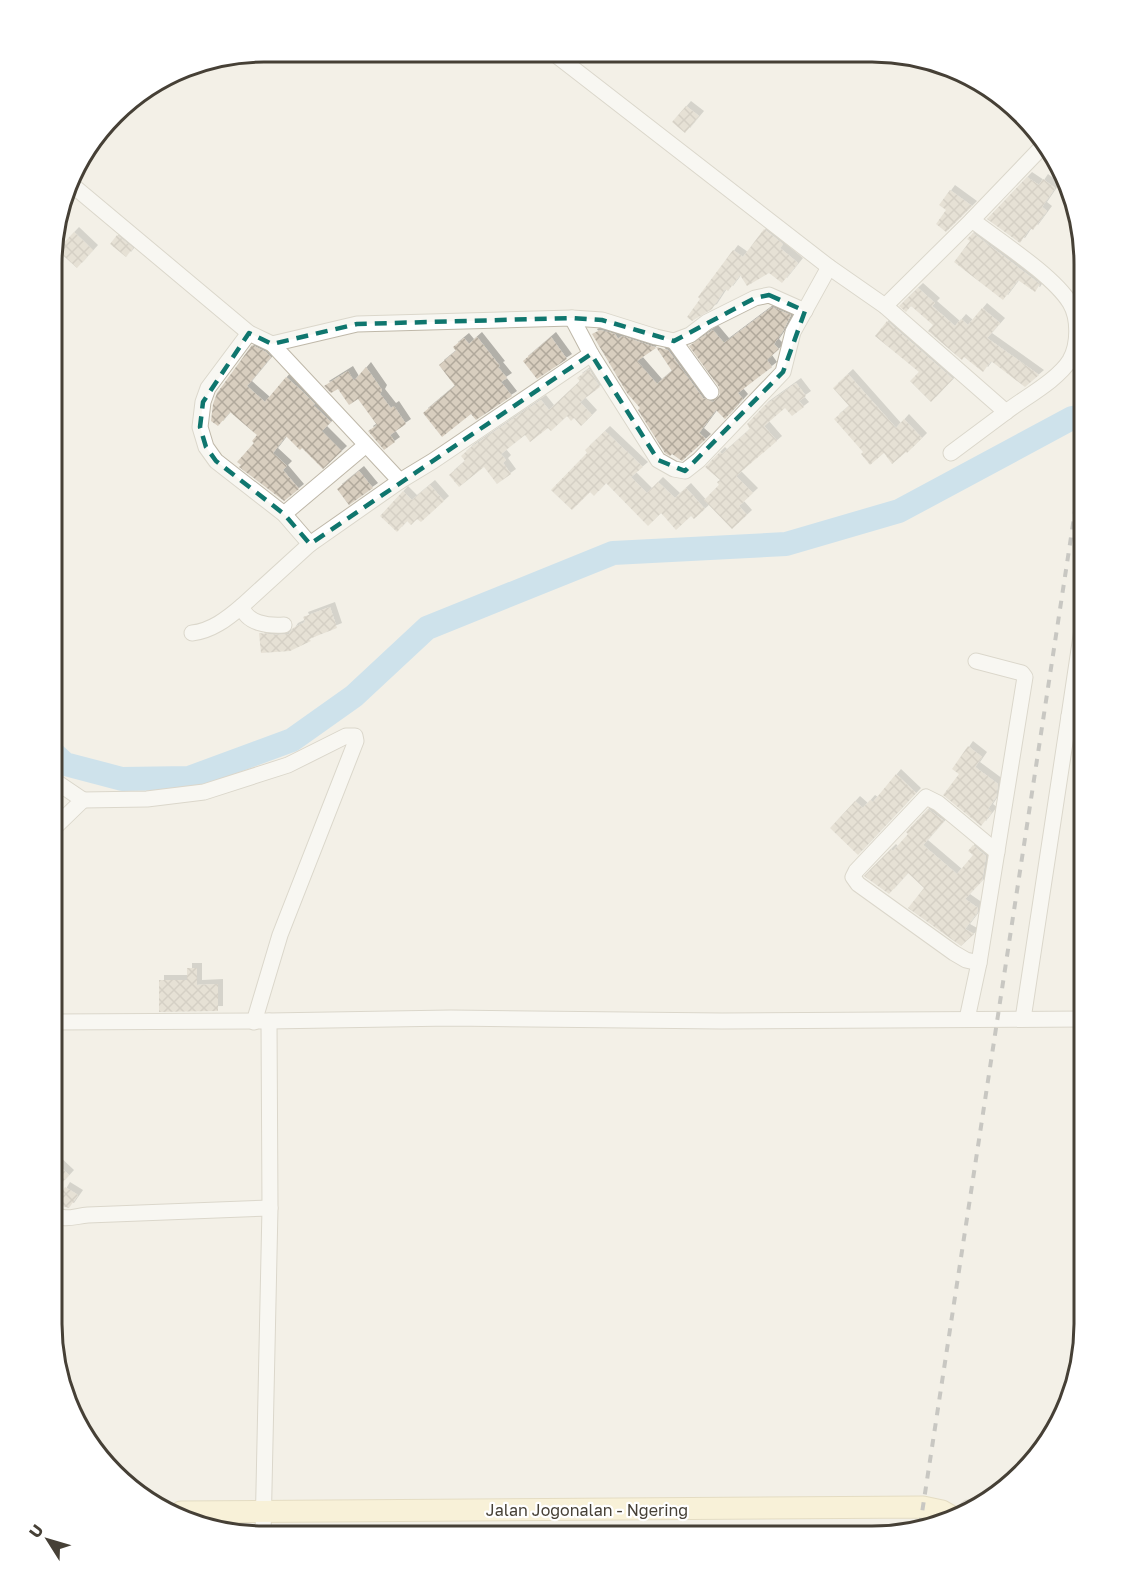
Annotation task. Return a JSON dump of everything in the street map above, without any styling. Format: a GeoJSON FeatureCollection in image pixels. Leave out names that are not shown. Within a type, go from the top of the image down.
{"type":"FeatureCollection","features":[{"type":"Feature","properties":{"kind":"main road","name":"Jalan Jogonalan - Ngering"},"geometry":{"type":"LineString","coordinates":[[189,1512],[922,1507],[945,1513]]}},
{"type":"Feature","properties":{"kind":"street"},"geometry":{"type":"LineString","coordinates":[[565,62],[829,267],[885,306],[1006,412]]}},
{"type":"Feature","properties":{"kind":"street"},"geometry":{"type":"LineString","coordinates":[[885,306],[972,220],[1038,150]]}},
{"type":"Feature","properties":{"kind":"street"},"geometry":{"type":"LineString","coordinates":[[76,189],[249,333],[272,344],[400,481]]}},
{"type":"Feature","properties":{"kind":"street"},"geometry":{"type":"LineString","coordinates":[[972,220],[1057,286],[1071,304],[1074,312]]}},
{"type":"Feature","properties":{"kind":"street"},"geometry":{"type":"LineString","coordinates":[[572,318],[591,354],[658,460],[674,469],[685,471],[699,460],[783,372],[793,332],[829,267]]}},
{"type":"Feature","properties":{"kind":"street"},"geometry":{"type":"LineString","coordinates":[[272,344],[357,324],[572,318],[602,320],[674,341],[690,335],[707,322],[755,298],[769,295],[805,311]]}},
{"type":"Feature","properties":{"kind":"street"},"geometry":{"type":"LineString","coordinates":[[249,333],[208,388],[203,402],[200,427],[206,447],[216,461],[284,514],[310,544]]}},
{"type":"Feature","properties":{"kind":"street"},"geometry":{"type":"LineString","coordinates":[[674,341],[711,392]]}},
{"type":"Feature","properties":{"kind":"street"},"geometry":{"type":"LineString","coordinates":[[951,453],[1059,373],[1070,360],[1074,348]]}},
{"type":"Feature","properties":{"kind":"street"},"geometry":{"type":"LineString","coordinates":[[192,633],[204,632],[228,617],[297,558],[310,544],[591,354]]}},
{"type":"Feature","properties":{"kind":"street"},"geometry":{"type":"LineString","coordinates":[[284,514],[366,444]]}},
{"type":"Feature","properties":{"kind":"street"},"geometry":{"type":"LineString","coordinates":[[242,606],[245,614],[256,622],[267,626],[284,625]]}},
{"type":"Feature","properties":{"kind":"street"},"geometry":{"type":"LineString","coordinates":[[967,1019],[979,963],[1025,677],[1022,673],[976,662]]}},
{"type":"Feature","properties":{"kind":"street"},"geometry":{"type":"LineString","coordinates":[[1023,1019],[1074,686]]}},
{"type":"Feature","properties":{"kind":"street"},"geometry":{"type":"LineString","coordinates":[[1069,717],[1074,719]]}},
{"type":"Feature","properties":{"kind":"street"},"geometry":{"type":"LineString","coordinates":[[62,786],[83,800],[147,799],[204,792],[288,765],[346,736],[355,736],[356,741],[279,935],[262,1022],[270,1208],[263,1526]]}},
{"type":"Feature","properties":{"kind":"street"},"geometry":{"type":"LineString","coordinates":[[979,963],[954,954],[853,878],[856,871],[926,797],[938,803],[997,852]]}},
{"type":"Feature","properties":{"kind":"street"},"geometry":{"type":"LineString","coordinates":[[62,820],[83,800]]}},
{"type":"Feature","properties":{"kind":"street"},"geometry":{"type":"LineString","coordinates":[[62,1022],[262,1022],[451,1018],[722,1021],[1073,1019]]}},
{"type":"Feature","properties":{"kind":"street"},"geometry":{"type":"LineString","coordinates":[[62,1218],[69,1220],[88,1215],[270,1208]]}},
{"type":"Feature","properties":{"kind":"highlighted area"},"geometry":{"type":"Polygon","coordinates":[[[769,295],[805,311],[783,372],[685,471],[658,460],[591,354],[310,544],[284,514],[216,461],[206,447],[200,427],[203,402],[249,333],[272,344],[357,324],[572,318],[602,320],[674,341],[755,298],[769,295]]]}},
{"type":"Feature","properties":{"kind":"building"},"geometry":{"type":"Polygon","coordinates":[[[686,106],[699,116],[685,133],[672,122],[686,106]]]}},
{"type":"Feature","properties":{"kind":"building"},"geometry":{"type":"Polygon","coordinates":[[[1027,177],[1039,185],[1043,179],[1055,188],[1042,207],[1047,211],[1033,230],[1030,228],[1020,243],[987,219],[1027,177]]]}},
{"type":"Feature","properties":{"kind":"building"},"geometry":{"type":"Polygon","coordinates":[[[950,190],[972,206],[946,232],[936,224],[946,210],[939,205],[950,190]]]}},
{"type":"Feature","properties":{"kind":"building"},"geometry":{"type":"Polygon","coordinates":[[[764,229],[783,244],[780,248],[798,263],[782,283],[769,273],[747,286],[740,275],[728,291],[725,289],[712,309],[692,321],[687,317],[700,299],[698,297],[733,250],[743,257],[764,229]]]}},
{"type":"Feature","properties":{"kind":"building"},"geometry":{"type":"Polygon","coordinates":[[[74,232],[93,250],[77,268],[62,255],[63,244],[74,232]]]}},
{"type":"Feature","properties":{"kind":"building"},"geometry":{"type":"Polygon","coordinates":[[[973,233],[1040,284],[1035,292],[1018,280],[1003,300],[954,262],[970,241],[967,239],[973,233]]]}},
{"type":"Feature","properties":{"kind":"building"},"geometry":{"type":"Polygon","coordinates":[[[117,235],[133,248],[126,257],[110,244],[117,235]]]}},
{"type":"Feature","properties":{"kind":"building"},"geometry":{"type":"Polygon","coordinates":[[[918,288],[935,303],[932,306],[955,326],[961,319],[968,325],[982,308],[1000,323],[987,338],[1039,375],[1025,387],[991,361],[983,372],[964,357],[962,360],[928,331],[933,325],[911,306],[906,312],[899,306],[918,288]]]}},
{"type":"Feature","properties":{"kind":"building"},"geometry":{"type":"Polygon","coordinates":[[[772,307],[791,315],[774,344],[779,349],[767,360],[772,367],[738,393],[743,399],[725,419],[716,410],[699,433],[706,439],[682,461],[672,454],[670,456],[665,453],[638,410],[640,408],[627,393],[592,334],[600,330],[615,334],[618,339],[622,336],[655,347],[637,361],[657,384],[672,371],[656,347],[668,350],[703,398],[713,402],[720,395],[719,387],[689,346],[713,330],[724,343],[772,307]]]}},
{"type":"Feature","properties":{"kind":"building"},"geometry":{"type":"Polygon","coordinates":[[[887,321],[953,379],[931,402],[910,381],[919,372],[875,336],[887,321]]]}},
{"type":"Feature","properties":{"kind":"building"},"geometry":{"type":"Polygon","coordinates":[[[477,337],[500,366],[498,367],[507,378],[501,382],[512,396],[476,420],[471,414],[442,437],[423,413],[455,386],[439,365],[456,351],[453,347],[464,338],[469,344],[477,337]]]}},
{"type":"Feature","properties":{"kind":"building"},"geometry":{"type":"Polygon","coordinates":[[[551,337],[567,359],[537,379],[523,361],[551,337]]]}},
{"type":"Feature","properties":{"kind":"building"},"geometry":{"type":"Polygon","coordinates":[[[252,345],[271,357],[247,386],[265,402],[286,377],[331,422],[322,431],[342,451],[323,469],[286,436],[273,453],[287,466],[283,470],[299,489],[284,501],[239,467],[241,465],[237,462],[254,443],[252,441],[257,435],[230,412],[218,426],[211,421],[217,393],[252,345]]]}},
{"type":"Feature","properties":{"kind":"building"},"geometry":{"type":"Polygon","coordinates":[[[366,367],[382,390],[380,394],[391,408],[394,406],[406,424],[390,435],[395,442],[384,450],[368,431],[377,425],[358,399],[349,405],[338,389],[331,393],[324,386],[348,371],[354,381],[366,367]]]}},
{"type":"Feature","properties":{"kind":"building"},"geometry":{"type":"Polygon","coordinates":[[[589,369],[600,387],[580,402],[592,415],[581,426],[574,418],[571,421],[567,416],[551,431],[548,428],[530,442],[525,435],[501,454],[506,460],[503,463],[511,474],[497,484],[484,467],[459,487],[449,475],[465,461],[461,456],[470,448],[541,400],[549,410],[580,381],[577,378],[589,369]]]}},
{"type":"Feature","properties":{"kind":"building"},"geometry":{"type":"Polygon","coordinates":[[[848,374],[896,428],[904,419],[922,438],[892,464],[884,453],[870,465],[861,454],[863,452],[834,419],[849,406],[833,388],[848,374]]]}},
{"type":"Feature","properties":{"kind":"building"},"geometry":{"type":"Polygon","coordinates":[[[796,383],[806,396],[799,401],[804,407],[792,416],[785,408],[764,426],[777,441],[736,476],[753,493],[739,506],[747,515],[732,529],[704,500],[719,485],[717,482],[720,480],[705,467],[750,429],[747,424],[764,406],[796,383]]]}},
{"type":"Feature","properties":{"kind":"building"},"geometry":{"type":"Polygon","coordinates":[[[605,431],[643,467],[631,477],[647,493],[658,482],[675,498],[686,488],[705,509],[694,519],[691,516],[676,530],[661,513],[648,526],[606,483],[594,496],[590,492],[572,510],[551,490],[587,453],[585,450],[605,431]]]}},
{"type":"Feature","properties":{"kind":"building"},"geometry":{"type":"Polygon","coordinates":[[[359,471],[373,488],[349,505],[337,489],[359,471]]]}},
{"type":"Feature","properties":{"kind":"building"},"geometry":{"type":"Polygon","coordinates":[[[430,485],[444,501],[421,522],[417,519],[411,525],[407,521],[397,532],[380,516],[403,491],[412,500],[430,485]]]}},
{"type":"Feature","properties":{"kind":"building"},"geometry":{"type":"Polygon","coordinates":[[[330,607],[337,628],[309,639],[311,641],[290,651],[261,653],[259,633],[289,634],[293,628],[305,622],[303,617],[330,607]]]}},
{"type":"Feature","properties":{"kind":"building"},"geometry":{"type":"Polygon","coordinates":[[[968,746],[982,757],[975,767],[998,784],[996,797],[988,809],[992,812],[981,826],[943,795],[959,774],[952,769],[968,746]]]}},
{"type":"Feature","properties":{"kind":"building"},"geometry":{"type":"Polygon","coordinates":[[[896,774],[916,793],[858,855],[830,828],[855,801],[863,808],[870,800],[873,802],[896,774]]]}},
{"type":"Feature","properties":{"kind":"building"},"geometry":{"type":"Polygon","coordinates":[[[928,809],[944,821],[923,845],[957,874],[973,855],[968,851],[973,845],[986,856],[982,881],[965,899],[978,908],[965,929],[974,934],[961,946],[908,908],[924,888],[908,873],[889,894],[864,876],[891,849],[893,851],[908,834],[906,832],[928,809]]]}},
{"type":"Feature","properties":{"kind":"building"},"geometry":{"type":"Polygon","coordinates":[[[187,968],[197,968],[197,985],[218,984],[218,1011],[159,1012],[159,980],[187,980],[187,968]]]}},
{"type":"Feature","properties":{"kind":"building"},"geometry":{"type":"Polygon","coordinates":[[[62,1168],[69,1175],[62,1183],[62,1168]]]}},
{"type":"Feature","properties":{"kind":"building"},"geometry":{"type":"Polygon","coordinates":[[[65,1187],[78,1195],[69,1208],[62,1206],[62,1192],[65,1187]]]}},
{"type":"Feature","properties":{"kind":"waterway"},"geometry":{"type":"LineString","coordinates":[[62,761],[65,764],[122,779],[189,778],[292,740],[354,696],[427,628],[613,553],[786,544],[899,511],[1074,418]]}},
{"type":"Feature","properties":{"kind":"railway"},"geometry":{"type":"LineString","coordinates":[[921,1520],[1074,519]]}}]}
